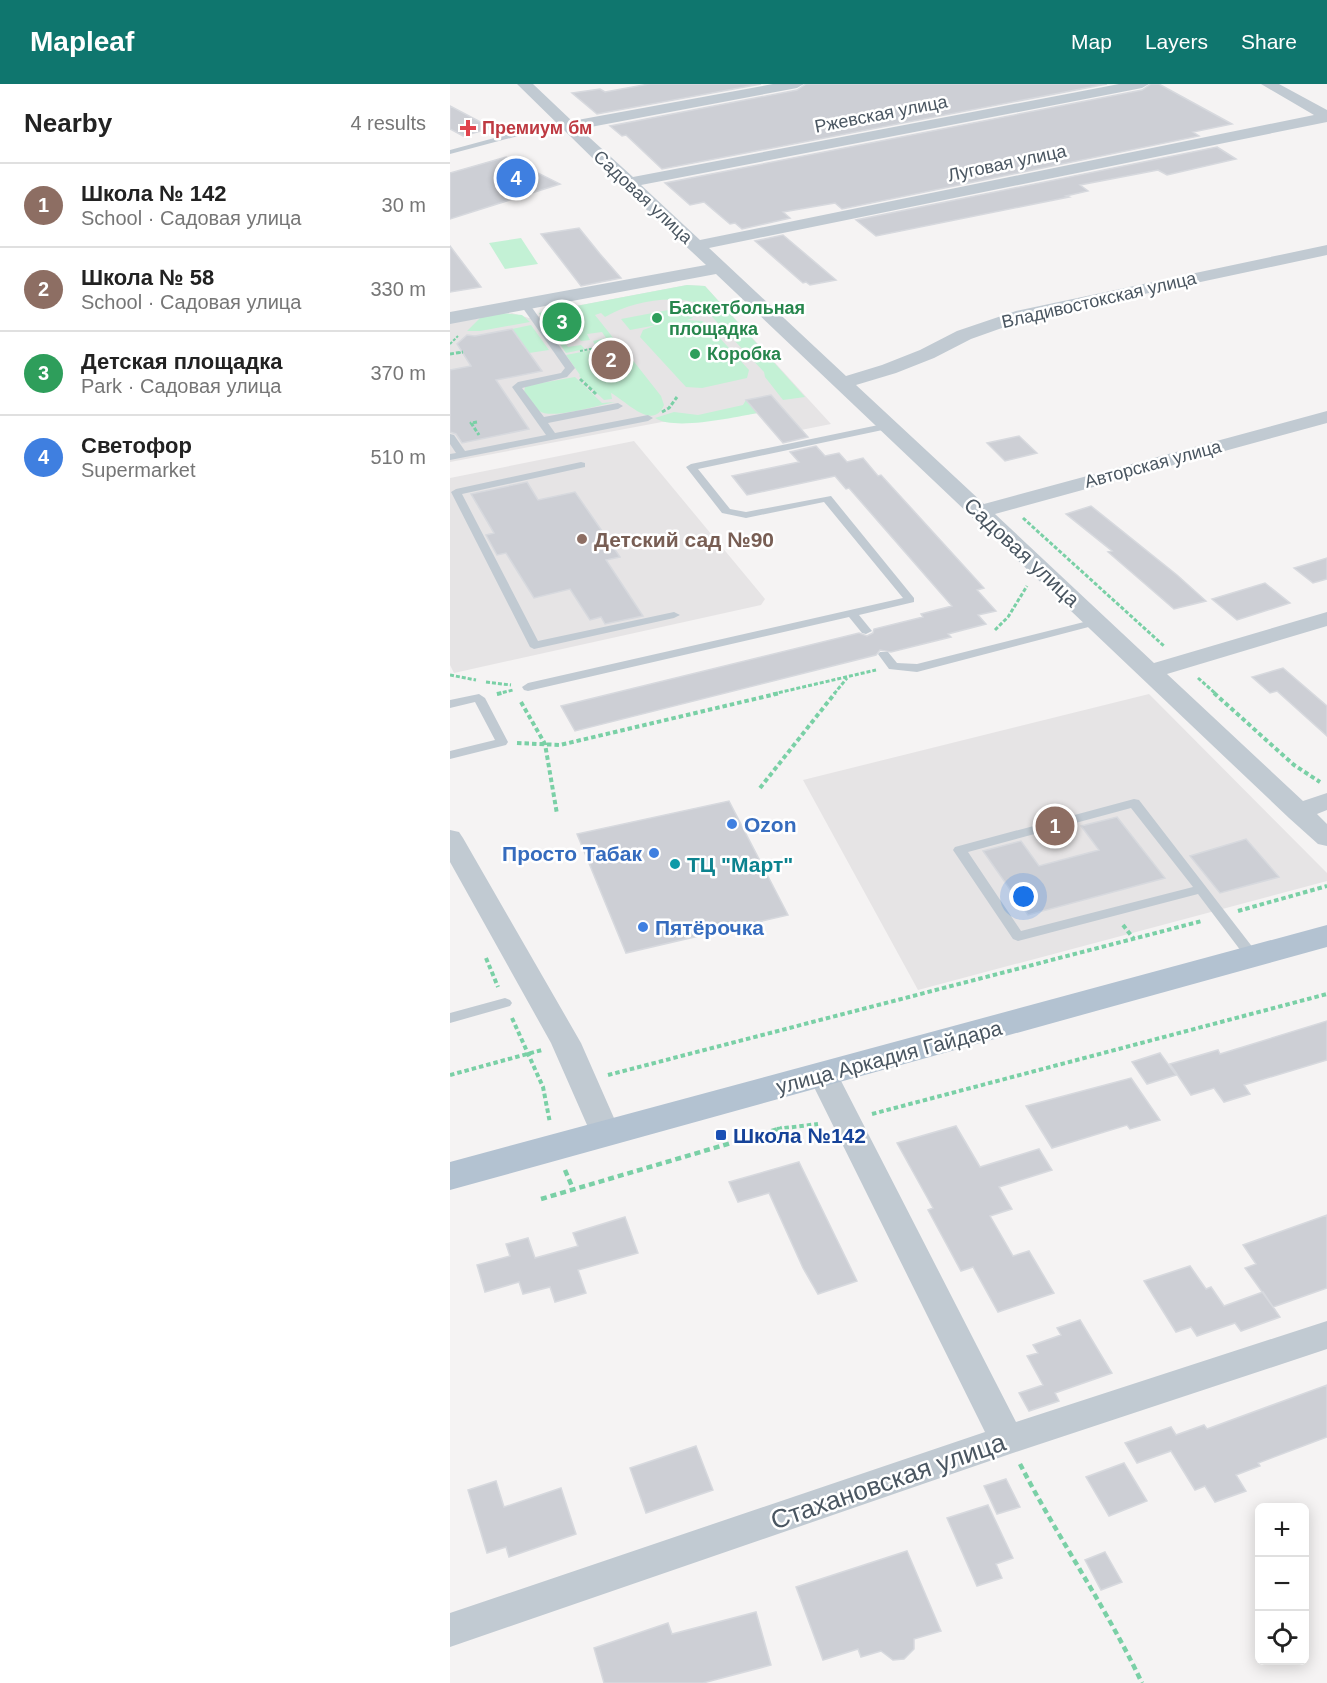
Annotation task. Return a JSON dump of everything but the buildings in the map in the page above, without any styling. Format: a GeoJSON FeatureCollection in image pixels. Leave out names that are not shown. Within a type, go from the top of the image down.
{"type":"FeatureCollection","features":[{"type":"Feature","properties":{"kind":"main road","name":"улица Аркадия Гайдара"},"geometry":{"type":"LineString","coordinates":[[450,1176],[1327,936]]}},
{"type":"Feature","properties":{"kind":"street","name":"Садовая улица"},"geometry":{"type":"LineString","coordinates":[[524,84],[1327,838]]}},
{"type":"Feature","properties":{"kind":"street","name":"Садовая улица"},"geometry":{"type":"LineString","coordinates":[[566,124],[797,84]]}},
{"type":"Feature","properties":{"kind":"street","name":"Ржевская улица"},"geometry":{"type":"LineString","coordinates":[[627,183],[1142,84]]}},
{"type":"Feature","properties":{"kind":"street"},"geometry":{"type":"LineString","coordinates":[[1268,84],[1327,117]]}},
{"type":"Feature","properties":{"kind":"street","name":"Луговая улица"},"geometry":{"type":"LineString","coordinates":[[695,246],[1327,117]]}},
{"type":"Feature","properties":{"kind":"street","name":"Владивостокская улица"},"geometry":{"type":"LineString","coordinates":[[843,383],[899,365],[964,336],[1022,315],[1327,249]]}},
{"type":"Feature","properties":{"kind":"street","name":"Садовая улица"},"geometry":{"type":"LineString","coordinates":[[450,318],[717,267]]}},
{"type":"Feature","properties":{"kind":"street","name":"Авторская улица"},"geometry":{"type":"LineString","coordinates":[[980,512],[1327,417]]}},
{"type":"Feature","properties":{"kind":"street"},"geometry":{"type":"LineString","coordinates":[[1149,672],[1327,619]]}},
{"type":"Feature","properties":{"kind":"street"},"geometry":{"type":"LineString","coordinates":[[1298,812],[1327,801]]}},
{"type":"Feature","properties":{"kind":"street"},"geometry":{"type":"LineString","coordinates":[[450,838],[566,1043],[606,1134]]}},
{"type":"Feature","properties":{"kind":"street"},"geometry":{"type":"LineString","coordinates":[[823,1075],[1007,1440]]}},
{"type":"Feature","properties":{"kind":"street","name":"Стахановская улица"},"geometry":{"type":"LineString","coordinates":[[450,1630],[1007,1440],[1327,1335]]}},
{"type":"Feature","properties":{"kind":"lane"},"geometry":{"type":"LineString","coordinates":[[450,152],[566,124]]}},
{"type":"Feature","properties":{"kind":"lane"},"geometry":{"type":"LineString","coordinates":[[450,145],[459,150]]}},
{"type":"Feature","properties":{"kind":"lane"},"geometry":{"type":"LineString","coordinates":[[525,304],[570,366],[569,372],[562,376],[518,386],[552,436]]}},
{"type":"Feature","properties":{"kind":"lane"},"geometry":{"type":"LineString","coordinates":[[541,421],[618,406]]}},
{"type":"Feature","properties":{"kind":"lane"},"geometry":{"type":"LineString","coordinates":[[450,457],[648,418]]}},
{"type":"Feature","properties":{"kind":"lane"},"geometry":{"type":"LineString","coordinates":[[528,687],[910,600],[827,498],[746,514],[726,512],[691,467],[888,426]]}},
{"type":"Feature","properties":{"kind":"lane"},"geometry":{"type":"LineString","coordinates":[[450,437],[462,454]]}},
{"type":"Feature","properties":{"kind":"lane"},"geometry":{"type":"LineString","coordinates":[[581,465],[456,492],[534,645],[674,615]]}},
{"type":"Feature","properties":{"kind":"lane"},"geometry":{"type":"LineString","coordinates":[[852,613],[866,631]]}},
{"type":"Feature","properties":{"kind":"lane"},"geometry":{"type":"LineString","coordinates":[[884,654],[893,666],[917,668],[1096,622]]}},
{"type":"Feature","properties":{"kind":"lane"},"geometry":{"type":"LineString","coordinates":[[450,704],[479,698],[502,742],[450,755]]}},
{"type":"Feature","properties":{"kind":"lane"},"geometry":{"type":"LineString","coordinates":[[1201,889],[1018,936],[960,850],[1134,803],[1222,915],[1252,956]]}},
{"type":"Feature","properties":{"kind":"lane"},"geometry":{"type":"LineString","coordinates":[[450,1018],[505,1003]]}},
{"type":"Feature","properties":{"kind":"path"},"geometry":{"type":"LineString","coordinates":[[561,355],[622,343]]}},
{"type":"Feature","properties":{"kind":"path"},"geometry":{"type":"LineString","coordinates":[[450,354],[463,352]]}},
{"type":"Feature","properties":{"kind":"path"},"geometry":{"type":"LineString","coordinates":[[569,372],[577,375],[596,394]]}},
{"type":"Feature","properties":{"kind":"path"},"geometry":{"type":"LineString","coordinates":[[477,422],[471,423],[484,442]]}},
{"type":"Feature","properties":{"kind":"path"},"geometry":{"type":"LineString","coordinates":[[970,655],[1008,617],[1039,567]]}},
{"type":"Feature","properties":{"kind":"path"},"geometry":{"type":"LineString","coordinates":[[502,742],[560,745],[893,666]]}},
{"type":"Feature","properties":{"kind":"path"},"geometry":{"type":"LineString","coordinates":[[450,675],[528,687]]}},
{"type":"Feature","properties":{"kind":"path"},"geometry":{"type":"LineString","coordinates":[[760,788],[848,677]]}},
{"type":"Feature","properties":{"kind":"path"},"geometry":{"type":"LineString","coordinates":[[479,698],[528,687]]}},
{"type":"Feature","properties":{"kind":"path"},"geometry":{"type":"LineString","coordinates":[[520,699],[545,744],[557,814]]}},
{"type":"Feature","properties":{"kind":"path"},"geometry":{"type":"LineString","coordinates":[[583,1082],[1327,886]]}},
{"type":"Feature","properties":{"kind":"path"},"geometry":{"type":"LineString","coordinates":[[484,954],[543,1087],[555,1148],[573,1189]]}},
{"type":"Feature","properties":{"kind":"path"},"geometry":{"type":"LineString","coordinates":[[541,1199],[782,1128],[845,1122],[1327,994]]}},
{"type":"Feature","properties":{"kind":"path"},"geometry":{"type":"LineString","coordinates":[[450,1075],[566,1043]]}},
{"type":"Feature","properties":{"kind":"path"},"geometry":{"type":"LineString","coordinates":[[1007,1440],[1038,1499],[1117,1631],[1142,1683]]}},
{"type":"Feature","properties":{"kind":"shaded area"},"geometry":{"type":"Polygon","coordinates":[[[687,285],[705,286],[831,424],[776,435],[758,413],[692,422],[662,422],[450,462],[450,323],[512,313],[529,318],[540,316],[539,313],[687,285]]]}},
{"type":"Feature","properties":{"kind":"shaded area","name":"Детский сад №90"},"geometry":{"type":"Polygon","coordinates":[[[634,441],[765,599],[761,605],[454,673],[450,665],[450,478],[634,441]]]}},
{"type":"Feature","properties":{"kind":"shaded area"},"geometry":{"type":"Polygon","coordinates":[[[1149,694],[1327,873],[1327,881],[918,990],[803,780],[1149,694]]]}},
{"type":"Feature","properties":{"kind":"green space"},"geometry":{"type":"Polygon","coordinates":[[[521,238],[538,264],[505,269],[489,243],[521,238]]]}},
{"type":"Feature","properties":{"kind":"green space"},"geometry":{"type":"Polygon","coordinates":[[[687,285],[705,286],[805,397],[783,400],[765,377],[764,372],[700,304],[677,300],[651,301],[627,307],[605,317],[601,313],[595,315],[618,344],[612,346],[620,344],[661,396],[664,405],[659,413],[653,416],[646,415],[611,393],[612,399],[604,400],[579,376],[566,355],[597,349],[593,341],[606,338],[602,332],[587,334],[590,340],[581,341],[578,337],[563,340],[568,347],[581,345],[585,349],[566,353],[539,313],[687,285]]]}},
{"type":"Feature","properties":{"kind":"green space","name":"Коробка"},"geometry":{"type":"Polygon","coordinates":[[[684,307],[693,318],[687,320],[702,321],[707,324],[749,370],[747,378],[702,388],[686,387],[640,337],[643,330],[657,325],[630,330],[621,319],[684,307]]]}},
{"type":"Feature","properties":{"kind":"green space"},"geometry":{"type":"Polygon","coordinates":[[[501,313],[522,315],[530,322],[480,331],[467,331],[481,317],[501,313]]]}},
{"type":"Feature","properties":{"kind":"green space"},"geometry":{"type":"Polygon","coordinates":[[[531,325],[549,350],[529,353],[512,329],[531,325]]]}},
{"type":"Feature","properties":{"kind":"green space"},"geometry":{"type":"Polygon","coordinates":[[[575,377],[602,403],[615,402],[554,414],[539,411],[524,392],[525,387],[530,385],[575,377]]]}},
{"type":"Feature","properties":{"kind":"green space"},"geometry":{"type":"Polygon","coordinates":[[[746,400],[758,413],[690,423],[664,422],[655,418],[674,412],[698,415],[743,405],[746,400]]]}},
{"type":"Feature","properties":{"kind":"place","name":"Премиум бм"},"geometry":{"type":"Point","coordinates":[468,128]}},
{"type":"Feature","properties":{"kind":"place","name":"Светофор"},"geometry":{"type":"Point","coordinates":[516,178]}},
{"type":"Feature","properties":{"kind":"place","name":"Баскетбольная площадка"},"geometry":{"type":"Point","coordinates":[657,318]}},
{"type":"Feature","properties":{"kind":"place","name":"Детская площадка"},"geometry":{"type":"Point","coordinates":[562,322]}},
{"type":"Feature","properties":{"kind":"place","name":"Коробка"},"geometry":{"type":"Point","coordinates":[695,354]}},
{"type":"Feature","properties":{"kind":"place","name":"Школа № 58"},"geometry":{"type":"Point","coordinates":[611,360]}},
{"type":"Feature","properties":{"kind":"place","name":"Детский сад №90"},"geometry":{"type":"Point","coordinates":[582,539]}},
{"type":"Feature","properties":{"kind":"place","name":"Ozon"},"geometry":{"type":"Point","coordinates":[732,824]}},
{"type":"Feature","properties":{"kind":"place","name":"Школа № 142"},"geometry":{"type":"Point","coordinates":[1055,826]}},
{"type":"Feature","properties":{"kind":"place","name":"Просто Табак"},"geometry":{"type":"Point","coordinates":[654,853]}},
{"type":"Feature","properties":{"kind":"place","name":"ТЦ \"Март\""},"geometry":{"type":"Point","coordinates":[675,864]}},
{"type":"Feature","properties":{"kind":"place","name":"Пятёрочка"},"geometry":{"type":"Point","coordinates":[643,927]}},
{"type":"Feature","properties":{"kind":"place","name":"Школа №142"},"geometry":{"type":"Point","coordinates":[721,1135]}}]}
